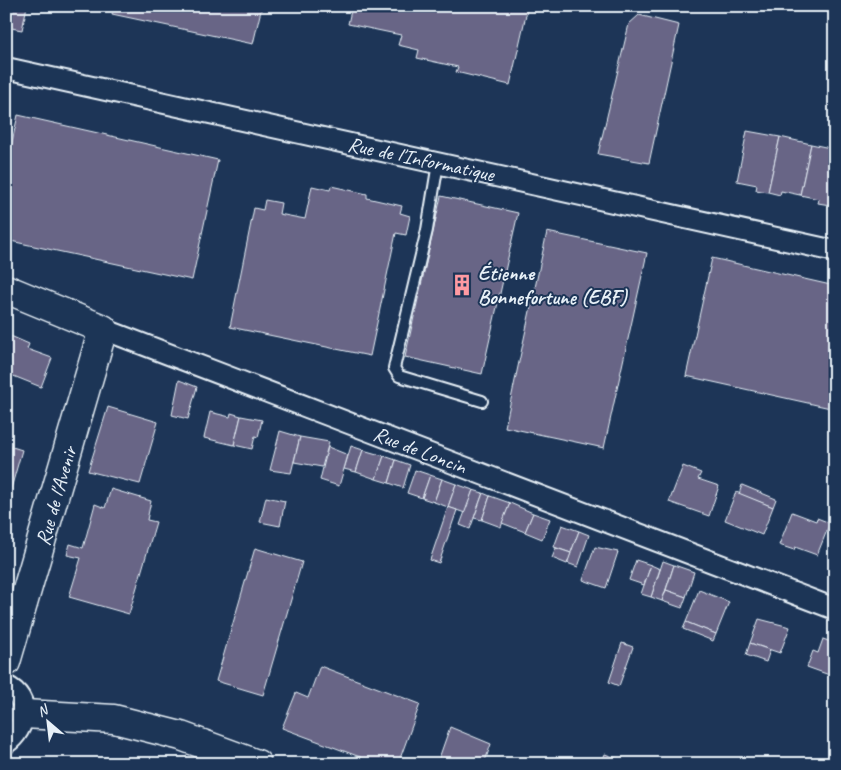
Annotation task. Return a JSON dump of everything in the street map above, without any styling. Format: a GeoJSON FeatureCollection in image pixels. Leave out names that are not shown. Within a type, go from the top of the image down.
{"type":"FeatureCollection","features":[{"type":"Feature","properties":{"kind":"street","name":"Rue de l'Informatique"},"geometry":{"type":"LineString","coordinates":[[6,68],[835,251]]}},
{"type":"Feature","properties":{"kind":"street","name":"Rue de Loncin"},"geometry":{"type":"LineString","coordinates":[[6,289],[103,329],[835,610]]}},
{"type":"Feature","properties":{"kind":"street","name":"Rue de l'Avenir"},"geometry":{"type":"LineString","coordinates":[[6,662],[103,329]]}},
{"type":"Feature","properties":{"kind":"street"},"geometry":{"type":"LineString","coordinates":[[6,686],[18,696],[24,714],[22,725],[15,736],[6,743]]}},
{"type":"Feature","properties":{"kind":"street"},"geometry":{"type":"LineString","coordinates":[[24,714],[114,719],[181,736],[257,764]]}},
{"type":"Feature","properties":{"kind":"lane"},"geometry":{"type":"LineString","coordinates":[[438,163],[427,230],[394,368],[399,376],[482,402]]}},
{"type":"Feature","properties":{"kind":"building"},"geometry":{"type":"Polygon","coordinates":[[[6,6],[27,6],[22,30],[6,27],[6,6]]]}},
{"type":"Feature","properties":{"kind":"building"},"geometry":{"type":"Polygon","coordinates":[[[114,6],[262,6],[253,44],[112,14],[114,6]]]}},
{"type":"Feature","properties":{"kind":"building"},"geometry":{"type":"Polygon","coordinates":[[[352,6],[528,6],[510,85],[456,72],[458,67],[417,58],[419,50],[398,45],[401,35],[348,24],[352,6]]]}},
{"type":"Feature","properties":{"kind":"building"},"geometry":{"type":"Polygon","coordinates":[[[639,15],[679,25],[649,163],[598,154],[629,24],[639,15]]]}},
{"type":"Feature","properties":{"kind":"building"},"geometry":{"type":"Polygon","coordinates":[[[18,115],[218,160],[192,280],[6,240],[6,145],[11,146],[18,115]]]}},
{"type":"Feature","properties":{"kind":"building"},"geometry":{"type":"Polygon","coordinates":[[[747,131],[780,137],[768,192],[756,190],[757,185],[737,181],[747,131]]]}},
{"type":"Feature","properties":{"kind":"building"},"geometry":{"type":"Polygon","coordinates":[[[780,137],[811,144],[800,195],[781,191],[780,195],[768,192],[780,137]]]}},
{"type":"Feature","properties":{"kind":"building"},"geometry":{"type":"Polygon","coordinates":[[[811,144],[835,149],[835,185],[830,205],[818,203],[819,199],[800,195],[811,144]]]}},
{"type":"Feature","properties":{"kind":"building"},"geometry":{"type":"Polygon","coordinates":[[[835,185],[835,206],[830,205],[835,185]]]}},
{"type":"Feature","properties":{"kind":"building"},"geometry":{"type":"Polygon","coordinates":[[[312,186],[330,190],[331,186],[367,194],[367,198],[402,206],[400,213],[410,216],[406,235],[396,233],[370,356],[230,327],[254,208],[263,210],[265,200],[281,203],[279,214],[305,219],[312,186]]]}},
{"type":"Feature","properties":{"kind":"building","name":"Étienne Bonnefortune (EBF)"},"geometry":{"type":"Polygon","coordinates":[[[441,196],[518,213],[482,374],[405,357],[441,196]]]}},
{"type":"Feature","properties":{"kind":"building"},"geometry":{"type":"Polygon","coordinates":[[[547,232],[647,253],[604,448],[505,427],[547,232]]]}},
{"type":"Feature","properties":{"kind":"building"},"geometry":{"type":"Polygon","coordinates":[[[712,258],[835,286],[835,409],[686,376],[712,258]]]}},
{"type":"Feature","properties":{"kind":"building"},"geometry":{"type":"Polygon","coordinates":[[[6,334],[29,344],[27,349],[52,358],[41,387],[6,373],[6,334]]]}},
{"type":"Feature","properties":{"kind":"building"},"geometry":{"type":"Polygon","coordinates":[[[179,380],[197,387],[188,419],[172,415],[179,380]]]}},
{"type":"Feature","properties":{"kind":"building"},"geometry":{"type":"Polygon","coordinates":[[[108,407],[158,422],[140,484],[88,471],[108,407]]]}},
{"type":"Feature","properties":{"kind":"building"},"geometry":{"type":"Polygon","coordinates":[[[210,412],[230,417],[231,413],[241,416],[234,445],[204,438],[210,412]]]}},
{"type":"Feature","properties":{"kind":"building"},"geometry":{"type":"Polygon","coordinates":[[[241,416],[262,420],[258,437],[255,436],[252,449],[234,445],[241,416]]]}},
{"type":"Feature","properties":{"kind":"building"},"geometry":{"type":"Polygon","coordinates":[[[280,431],[300,437],[291,473],[270,470],[280,431]]]}},
{"type":"Feature","properties":{"kind":"building"},"geometry":{"type":"Polygon","coordinates":[[[300,437],[329,442],[322,467],[294,462],[300,437]]]}},
{"type":"Feature","properties":{"kind":"building"},"geometry":{"type":"Polygon","coordinates":[[[6,445],[22,450],[6,506],[6,445]]]}},
{"type":"Feature","properties":{"kind":"building"},"geometry":{"type":"Polygon","coordinates":[[[351,446],[363,450],[356,472],[344,469],[351,446]]]}},
{"type":"Feature","properties":{"kind":"building"},"geometry":{"type":"Polygon","coordinates":[[[328,447],[348,455],[339,486],[320,480],[328,447]]]}},
{"type":"Feature","properties":{"kind":"building"},"geometry":{"type":"Polygon","coordinates":[[[363,450],[384,456],[376,479],[356,472],[363,450]]]}},
{"type":"Feature","properties":{"kind":"building"},"geometry":{"type":"Polygon","coordinates":[[[384,456],[396,460],[389,483],[376,479],[384,456]]]}},
{"type":"Feature","properties":{"kind":"building"},"geometry":{"type":"Polygon","coordinates":[[[396,460],[410,465],[403,488],[389,483],[396,460]]]}},
{"type":"Feature","properties":{"kind":"building"},"geometry":{"type":"Polygon","coordinates":[[[683,466],[701,473],[698,479],[719,486],[709,516],[669,502],[683,466]]]}},
{"type":"Feature","properties":{"kind":"building"},"geometry":{"type":"Polygon","coordinates":[[[415,470],[430,475],[422,498],[407,493],[415,470]]]}},
{"type":"Feature","properties":{"kind":"building"},"geometry":{"type":"Polygon","coordinates":[[[430,475],[442,479],[434,502],[422,498],[430,475]]]}},
{"type":"Feature","properties":{"kind":"building"},"geometry":{"type":"Polygon","coordinates":[[[442,479],[456,484],[448,507],[434,502],[442,479]]]}},
{"type":"Feature","properties":{"kind":"building"},"geometry":{"type":"Polygon","coordinates":[[[456,484],[473,490],[465,513],[448,507],[456,484]]]}},
{"type":"Feature","properties":{"kind":"building"},"geometry":{"type":"Polygon","coordinates":[[[742,485],[776,499],[773,507],[739,494],[742,485]]]}},
{"type":"Feature","properties":{"kind":"building"},"geometry":{"type":"Polygon","coordinates":[[[111,489],[151,501],[147,520],[156,522],[129,614],[69,597],[81,558],[67,555],[70,544],[83,548],[95,504],[105,508],[111,489]]]}},
{"type":"Feature","properties":{"kind":"building"},"geometry":{"type":"Polygon","coordinates":[[[473,490],[483,493],[470,529],[460,525],[473,490]]]}},
{"type":"Feature","properties":{"kind":"building"},"geometry":{"type":"Polygon","coordinates":[[[736,492],[773,507],[762,535],[725,520],[736,492]]]}},
{"type":"Feature","properties":{"kind":"building"},"geometry":{"type":"Polygon","coordinates":[[[483,493],[490,496],[482,520],[474,518],[483,493]]]}},
{"type":"Feature","properties":{"kind":"building"},"geometry":{"type":"Polygon","coordinates":[[[490,496],[510,503],[501,527],[482,520],[490,496]]]}},
{"type":"Feature","properties":{"kind":"building"},"geometry":{"type":"Polygon","coordinates":[[[266,497],[285,501],[280,526],[260,522],[266,497]]]}},
{"type":"Feature","properties":{"kind":"building"},"geometry":{"type":"Polygon","coordinates":[[[510,503],[533,513],[525,532],[502,523],[510,503]]]}},
{"type":"Feature","properties":{"kind":"building"},"geometry":{"type":"Polygon","coordinates":[[[448,507],[457,510],[439,563],[430,560],[448,507]]]}},
{"type":"Feature","properties":{"kind":"building"},"geometry":{"type":"Polygon","coordinates":[[[792,512],[816,521],[817,518],[830,523],[817,555],[795,547],[794,550],[779,545],[792,512]]]}},
{"type":"Feature","properties":{"kind":"building"},"geometry":{"type":"Polygon","coordinates":[[[533,513],[550,519],[542,539],[525,532],[533,513]]]}},
{"type":"Feature","properties":{"kind":"building"},"geometry":{"type":"Polygon","coordinates":[[[562,525],[579,531],[571,553],[554,547],[562,525]]]}},
{"type":"Feature","properties":{"kind":"building"},"geometry":{"type":"Polygon","coordinates":[[[579,531],[589,535],[578,567],[567,563],[579,531]]]}},
{"type":"Feature","properties":{"kind":"building"},"geometry":{"type":"Polygon","coordinates":[[[595,547],[618,552],[606,588],[583,580],[595,547]]]}},
{"type":"Feature","properties":{"kind":"building"},"geometry":{"type":"Polygon","coordinates":[[[255,548],[302,562],[263,695],[216,681],[255,548]]]}},
{"type":"Feature","properties":{"kind":"building"},"geometry":{"type":"Polygon","coordinates":[[[556,548],[571,553],[567,564],[552,558],[556,548]]]}},
{"type":"Feature","properties":{"kind":"building"},"geometry":{"type":"Polygon","coordinates":[[[636,560],[651,565],[644,585],[629,580],[636,560]]]}},
{"type":"Feature","properties":{"kind":"building"},"geometry":{"type":"Polygon","coordinates":[[[663,561],[674,565],[662,601],[651,597],[663,561]]]}},
{"type":"Feature","properties":{"kind":"building"},"geometry":{"type":"Polygon","coordinates":[[[651,565],[660,569],[651,597],[641,594],[651,565]]]}},
{"type":"Feature","properties":{"kind":"building"},"geometry":{"type":"Polygon","coordinates":[[[674,565],[694,572],[686,597],[666,590],[674,565]]]}},
{"type":"Feature","properties":{"kind":"building"},"geometry":{"type":"Polygon","coordinates":[[[666,590],[686,597],[682,608],[662,601],[666,590]]]}},
{"type":"Feature","properties":{"kind":"building"},"geometry":{"type":"Polygon","coordinates":[[[699,590],[729,602],[716,634],[686,622],[699,590]]]}},
{"type":"Feature","properties":{"kind":"building"},"geometry":{"type":"Polygon","coordinates":[[[759,619],[790,627],[780,653],[750,643],[759,619]]]}},
{"type":"Feature","properties":{"kind":"building"},"geometry":{"type":"Polygon","coordinates":[[[686,622],[716,634],[713,641],[683,629],[686,622]]]}},
{"type":"Feature","properties":{"kind":"building"},"geometry":{"type":"Polygon","coordinates":[[[823,639],[834,643],[835,677],[807,667],[813,651],[818,653],[823,639]]]}},
{"type":"Feature","properties":{"kind":"building"},"geometry":{"type":"Polygon","coordinates":[[[622,643],[633,647],[619,686],[609,682],[622,643]]]}},
{"type":"Feature","properties":{"kind":"building"},"geometry":{"type":"Polygon","coordinates":[[[750,643],[770,650],[766,662],[746,655],[750,643]]]}},
{"type":"Feature","properties":{"kind":"building"},"geometry":{"type":"Polygon","coordinates":[[[320,666],[420,704],[398,764],[379,764],[282,728],[296,693],[308,698],[320,666]]]}},
{"type":"Feature","properties":{"kind":"building"},"geometry":{"type":"Polygon","coordinates":[[[450,727],[491,744],[484,764],[437,764],[450,727]]]}},
{"type":"Feature","properties":{"kind":"building"},"geometry":{"type":"Polygon","coordinates":[[[605,754],[632,764],[601,764],[605,754]]]}},
{"type":"Feature","properties":{"kind":"place","name":"Étienne Bonnefortune (EBF)"},"geometry":{"type":"Point","coordinates":[462,285]}}]}
